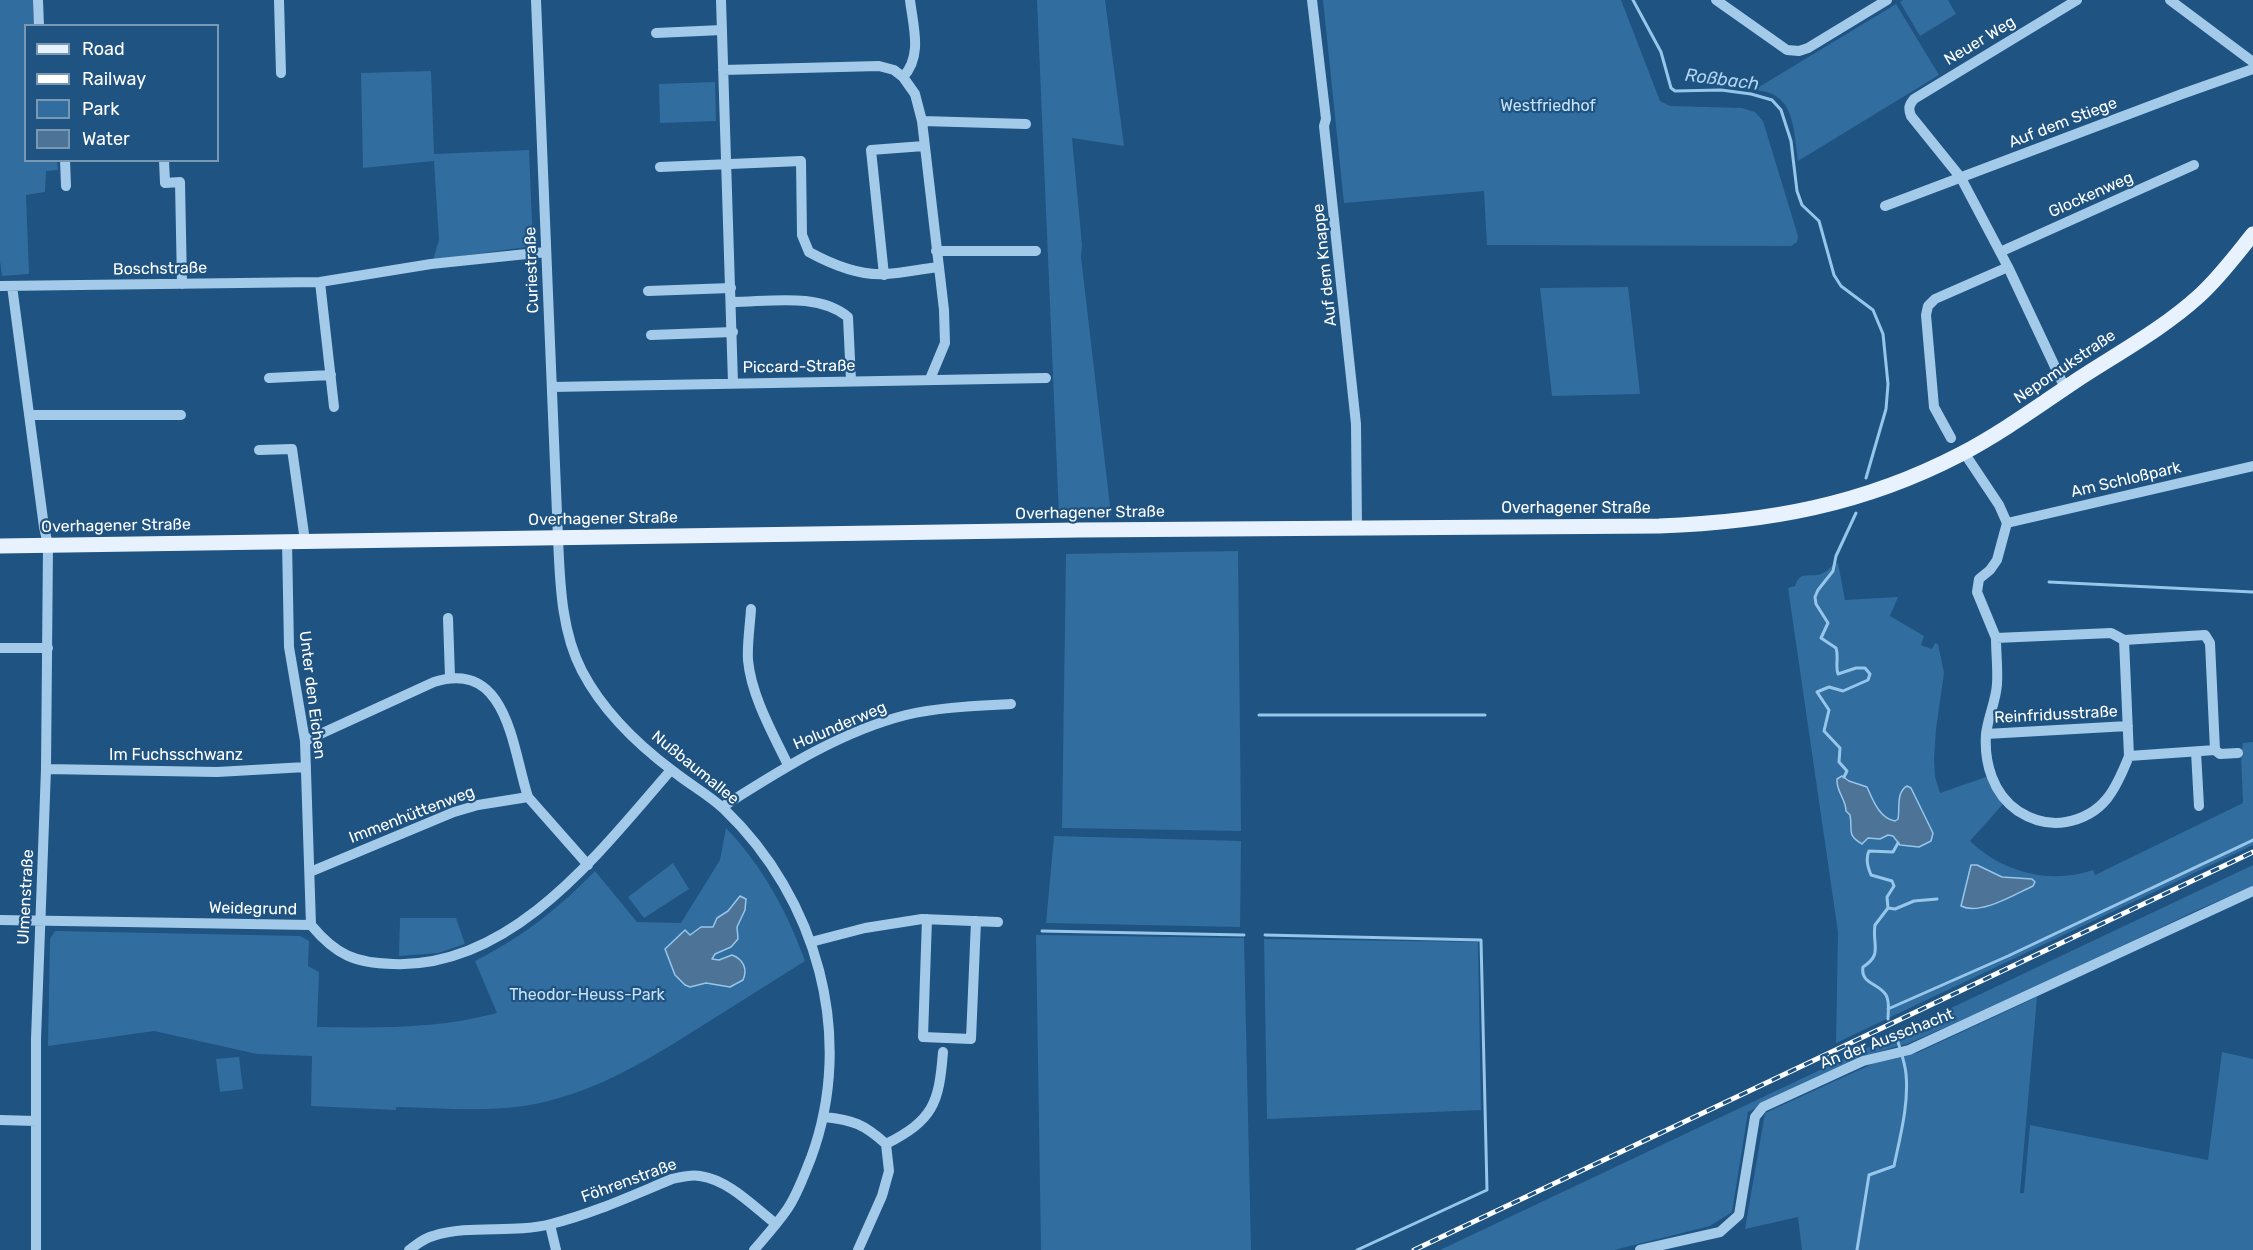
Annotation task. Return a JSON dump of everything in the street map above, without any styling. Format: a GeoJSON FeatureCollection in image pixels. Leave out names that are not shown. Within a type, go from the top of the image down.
{"type":"FeatureCollection","features":[{"type":"Feature","properties":{"kind":"main road","name":"Nepomukstraße"},"geometry":{"type":"LineString","coordinates":[[1871,492],[1961,454],[2176,315],[2200,295],[2253,234]]}},
{"type":"Feature","properties":{"kind":"main road","name":"Overhagener Straße"},"geometry":{"type":"LineString","coordinates":[[0,546],[1719,524],[1802,511],[1871,492]]}},
{"type":"Feature","properties":{"kind":"street"},"geometry":{"type":"LineString","coordinates":[[38,0],[39,24]]}},
{"type":"Feature","properties":{"kind":"street"},"geometry":{"type":"LineString","coordinates":[[279,0],[282,73]]}},
{"type":"Feature","properties":{"kind":"street","name":"Curiestraße"},"geometry":{"type":"LineString","coordinates":[[536,0],[558,538]]}},
{"type":"Feature","properties":{"kind":"street"},"geometry":{"type":"LineString","coordinates":[[722,0],[733,383]]}},
{"type":"Feature","properties":{"kind":"street"},"geometry":{"type":"LineString","coordinates":[[903,77],[909,71],[916,52],[910,0]]}},
{"type":"Feature","properties":{"kind":"street","name":"Auf dem Knappe"},"geometry":{"type":"LineString","coordinates":[[1312,0],[1356,424],[1357,528]]}},
{"type":"Feature","properties":{"kind":"street"},"geometry":{"type":"LineString","coordinates":[[1716,0],[1787,50],[1799,51],[1808,48],[1887,0]]}},
{"type":"Feature","properties":{"kind":"street","name":"Neuer Weg"},"geometry":{"type":"LineString","coordinates":[[1961,178],[1911,116],[1910,105],[1914,99],[2077,0]]}},
{"type":"Feature","properties":{"kind":"street"},"geometry":{"type":"LineString","coordinates":[[2170,0],[2253,62]]}},
{"type":"Feature","properties":{"kind":"street"},"geometry":{"type":"LineString","coordinates":[[656,33],[722,30]]}},
{"type":"Feature","properties":{"kind":"street"},"geometry":{"type":"LineString","coordinates":[[723,70],[879,66],[894,70],[903,77],[915,94],[922,121],[944,310],[945,343],[930,379]]}},
{"type":"Feature","properties":{"kind":"street","name":"Auf dem Stiege"},"geometry":{"type":"LineString","coordinates":[[1885,206],[2253,69]]}},
{"type":"Feature","properties":{"kind":"street"},"geometry":{"type":"LineString","coordinates":[[922,121],[1026,124]]}},
{"type":"Feature","properties":{"kind":"street"},"geometry":{"type":"LineString","coordinates":[[884,275],[871,150],[924,146]]}},
{"type":"Feature","properties":{"kind":"street"},"geometry":{"type":"LineString","coordinates":[[660,167],[801,160],[802,235],[809,252],[828,262],[864,273],[884,275],[938,267]]}},
{"type":"Feature","properties":{"kind":"street"},"geometry":{"type":"LineString","coordinates":[[64,162],[66,186]]}},
{"type":"Feature","properties":{"kind":"street"},"geometry":{"type":"LineString","coordinates":[[164,162],[165,183],[180,182],[182,284]]}},
{"type":"Feature","properties":{"kind":"street","name":"Glockenweg"},"geometry":{"type":"LineString","coordinates":[[2000,252],[2194,165]]}},
{"type":"Feature","properties":{"kind":"street"},"geometry":{"type":"LineString","coordinates":[[1961,178],[2008,267],[2066,388]]}},
{"type":"Feature","properties":{"kind":"street"},"geometry":{"type":"LineString","coordinates":[[936,251],[1036,251]]}},
{"type":"Feature","properties":{"kind":"street","name":"Boschstraße"},"geometry":{"type":"LineString","coordinates":[[0,286],[320,282],[431,264],[546,252]]}},
{"type":"Feature","properties":{"kind":"street"},"geometry":{"type":"LineString","coordinates":[[1951,438],[1934,407],[1926,315],[1928,306],[1935,299],[2008,267]]}},
{"type":"Feature","properties":{"kind":"street"},"geometry":{"type":"LineString","coordinates":[[320,282],[334,407]]}},
{"type":"Feature","properties":{"kind":"street","name":"Ulmenstraße"},"geometry":{"type":"LineString","coordinates":[[12,286],[48,545],[46,769],[41,920],[38,938],[36,1250]]}},
{"type":"Feature","properties":{"kind":"street"},"geometry":{"type":"LineString","coordinates":[[648,291],[731,288]]}},
{"type":"Feature","properties":{"kind":"street"},"geometry":{"type":"LineString","coordinates":[[732,302],[812,302],[839,310],[848,317],[851,381]]}},
{"type":"Feature","properties":{"kind":"street"},"geometry":{"type":"LineString","coordinates":[[651,335],[733,332]]}},
{"type":"Feature","properties":{"kind":"street"},"geometry":{"type":"LineString","coordinates":[[269,378],[331,375]]}},
{"type":"Feature","properties":{"kind":"street","name":"Piccard-Straße"},"geometry":{"type":"LineString","coordinates":[[552,387],[1046,378]]}},
{"type":"Feature","properties":{"kind":"street"},"geometry":{"type":"LineString","coordinates":[[29,415],[181,415]]}},
{"type":"Feature","properties":{"kind":"street"},"geometry":{"type":"LineString","coordinates":[[259,450],[292,449],[305,541]]}},
{"type":"Feature","properties":{"kind":"street"},"geometry":{"type":"LineString","coordinates":[[1961,454],[1966,457],[1999,505],[2007,523],[1997,560],[1979,579],[1977,592],[1996,638],[1997,686],[1986,734],[1990,773],[1995,786],[2008,804],[2026,816],[2051,823],[2078,820],[2101,805],[2115,790],[2129,756],[2215,750],[2220,754],[2238,753]]}},
{"type":"Feature","properties":{"kind":"street","name":"Am Schloßpark"},"geometry":{"type":"LineString","coordinates":[[2007,523],[2253,466]]}},
{"type":"Feature","properties":{"kind":"street","name":"Nußbaumallee"},"geometry":{"type":"LineString","coordinates":[[558,538],[565,617],[582,671],[618,722],[671,770],[722,807],[761,849],[790,896],[811,942],[829,1017],[830,1077],[824,1117],[795,1197],[777,1224],[754,1250]]}},
{"type":"Feature","properties":{"kind":"street","name":"Unter den Eichen"},"geometry":{"type":"LineString","coordinates":[[287,541],[289,647],[305,741],[311,925]]}},
{"type":"Feature","properties":{"kind":"street","name":"Holunderweg"},"geometry":{"type":"LineString","coordinates":[[751,609],[748,660],[752,679],[766,719],[788,765]]}},
{"type":"Feature","properties":{"kind":"street"},"geometry":{"type":"LineString","coordinates":[[448,618],[450,677]]}},
{"type":"Feature","properties":{"kind":"street"},"geometry":{"type":"LineString","coordinates":[[1996,638],[2111,633],[2124,640],[2205,635],[2210,644],[2215,750]]}},
{"type":"Feature","properties":{"kind":"street","name":"Reinfridusstraße"},"geometry":{"type":"LineString","coordinates":[[2124,640],[2129,756]]}},
{"type":"Feature","properties":{"kind":"street"},"geometry":{"type":"LineString","coordinates":[[0,648],[48,648]]}},
{"type":"Feature","properties":{"kind":"street"},"geometry":{"type":"LineString","coordinates":[[305,741],[434,682],[450,677],[473,681],[490,692],[503,712],[528,796],[588,865]]}},
{"type":"Feature","properties":{"kind":"street","name":"Holunderweg"},"geometry":{"type":"LineString","coordinates":[[722,807],[788,765],[831,744],[905,716],[955,707],[1011,704]]}},
{"type":"Feature","properties":{"kind":"street","name":"Reinfridusstraße"},"geometry":{"type":"LineString","coordinates":[[1986,734],[2128,726]]}},
{"type":"Feature","properties":{"kind":"street"},"geometry":{"type":"LineString","coordinates":[[2196,752],[2199,806]]}},
{"type":"Feature","properties":{"kind":"street","name":"Im Fuchsschwanz"},"geometry":{"type":"LineString","coordinates":[[46,769],[217,772],[306,767]]}},
{"type":"Feature","properties":{"kind":"street","name":"Weidegrund"},"geometry":{"type":"LineString","coordinates":[[0,920],[311,925],[325,942],[342,954],[356,960],[400,964],[446,958],[473,949],[514,926],[558,892],[588,865],[671,770]]}},
{"type":"Feature","properties":{"kind":"street","name":"Immenhüttenweg"},"geometry":{"type":"LineString","coordinates":[[310,872],[454,812],[528,796]]}},
{"type":"Feature","properties":{"kind":"street","name":"An der Ausschacht"},"geometry":{"type":"LineString","coordinates":[[1640,1250],[1720,1232],[1738,1215],[1755,1117],[1763,1107],[1863,1061],[1909,1050],[2253,891]]}},
{"type":"Feature","properties":{"kind":"street"},"geometry":{"type":"LineString","coordinates":[[811,942],[865,927],[927,919],[998,922]]}},
{"type":"Feature","properties":{"kind":"street"},"geometry":{"type":"LineString","coordinates":[[927,919],[923,1037],[971,1039],[976,921]]}},
{"type":"Feature","properties":{"kind":"street"},"geometry":{"type":"LineString","coordinates":[[886,1144],[910,1132],[931,1111],[940,1086],[943,1052]]}},
{"type":"Feature","properties":{"kind":"street"},"geometry":{"type":"LineString","coordinates":[[824,1117],[845,1119],[868,1128],[886,1144],[889,1171],[882,1196],[858,1250]]}},
{"type":"Feature","properties":{"kind":"street"},"geometry":{"type":"LineString","coordinates":[[0,1120],[36,1121]]}},
{"type":"Feature","properties":{"kind":"street","name":"Föhrenstraße"},"geometry":{"type":"LineString","coordinates":[[409,1250],[431,1236],[465,1230],[505,1230],[550,1225],[672,1179],[700,1175],[721,1182],[777,1224]]}},
{"type":"Feature","properties":{"kind":"street"},"geometry":{"type":"LineString","coordinates":[[550,1225],[556,1250]]}},
{"type":"Feature","properties":{"kind":"green space"},"geometry":{"type":"Polygon","coordinates":[[[0,0],[33,0],[34,24],[24,24],[24,162],[57,162],[58,170],[46,171],[45,192],[26,195],[29,274],[2,276],[0,261],[0,0]]]}},
{"type":"Feature","properties":{"kind":"green space"},"geometry":{"type":"Polygon","coordinates":[[[1037,0],[1105,0],[1124,146],[1072,138],[1082,245],[1081,257],[1111,515],[1059,516],[1037,0]]]}},
{"type":"Feature","properties":{"kind":"green space","name":"Westfriedhof"},"geometry":{"type":"Polygon","coordinates":[[[1323,0],[1621,0],[1660,101],[1670,106],[1742,108],[1755,112],[1763,121],[1798,236],[1797,242],[1791,246],[1487,245],[1484,191],[1344,203],[1323,0]]]}},
{"type":"Feature","properties":{"kind":"green space"},"geometry":{"type":"Polygon","coordinates":[[[1903,0],[1948,0],[1956,14],[1920,36],[1900,2],[1903,0]]]}},
{"type":"Feature","properties":{"kind":"green space"},"geometry":{"type":"Polygon","coordinates":[[[1896,4],[1939,75],[1798,161],[1791,117],[1783,102],[1775,95],[1754,90],[1896,4]]]}},
{"type":"Feature","properties":{"kind":"green space"},"geometry":{"type":"Polygon","coordinates":[[[431,71],[434,154],[529,150],[533,246],[433,260],[439,240],[434,161],[363,168],[361,73],[431,71]]]}},
{"type":"Feature","properties":{"kind":"green space"},"geometry":{"type":"Polygon","coordinates":[[[715,82],[716,121],[660,123],[659,84],[715,82]]]}},
{"type":"Feature","properties":{"kind":"green space"},"geometry":{"type":"Polygon","coordinates":[[[1628,287],[1640,394],[1552,396],[1540,288],[1628,287]]]}},
{"type":"Feature","properties":{"kind":"green space"},"geometry":{"type":"Polygon","coordinates":[[[1238,551],[1241,831],[1062,828],[1066,554],[1238,551]]]}},
{"type":"Feature","properties":{"kind":"green space"},"geometry":{"type":"Polygon","coordinates":[[[1838,563],[1845,600],[1898,597],[1890,616],[1924,636],[1921,645],[1932,649],[1935,643],[1938,644],[1944,673],[1936,729],[1935,777],[1940,793],[1986,777],[2003,804],[1970,841],[1983,852],[1997,861],[2027,873],[2060,876],[2093,870],[2095,875],[2243,803],[2241,755],[2243,743],[2253,742],[2253,845],[1836,1043],[1838,932],[1788,588],[1795,586],[1800,577],[1820,574],[1838,563]],[[1844,777],[1839,793],[1850,815],[1850,829],[1865,840],[1880,839],[1888,835],[1893,836],[1898,843],[1922,812],[1911,788],[1907,786],[1900,792],[1899,816],[1895,821],[1885,817],[1877,808],[1867,787],[1857,785],[1844,777]]]}},
{"type":"Feature","properties":{"kind":"green space","name":"Theodor-Heuss-Park"},"geometry":{"type":"Polygon","coordinates":[[[726,828],[773,890],[805,961],[635,1066],[571,1094],[524,1106],[492,1109],[396,1107],[396,1110],[311,1106],[312,1056],[257,1054],[154,1031],[48,1046],[50,939],[55,931],[300,936],[309,941],[308,966],[319,972],[317,1027],[385,1027],[452,1022],[497,1013],[475,961],[538,922],[595,871],[637,922],[681,923],[720,860],[726,828]]]}},
{"type":"Feature","properties":{"kind":"green space"},"geometry":{"type":"Polygon","coordinates":[[[1054,836],[1241,841],[1240,927],[1046,923],[1054,836]]]}},
{"type":"Feature","properties":{"kind":"green space"},"geometry":{"type":"Polygon","coordinates":[[[673,863],[689,889],[644,918],[628,897],[673,863]]]}},
{"type":"Feature","properties":{"kind":"green space"},"geometry":{"type":"Polygon","coordinates":[[[2253,865],[2253,886],[2193,912],[2024,993],[1907,1044],[1846,1064],[1748,1112],[1732,1212],[1710,1226],[1614,1250],[1440,1250],[2253,865]]]}},
{"type":"Feature","properties":{"kind":"green space"},"geometry":{"type":"Polygon","coordinates":[[[400,918],[456,918],[465,944],[438,953],[399,956],[400,918]]]}},
{"type":"Feature","properties":{"kind":"green space"},"geometry":{"type":"Polygon","coordinates":[[[1036,935],[1244,938],[1251,1250],[1041,1250],[1036,935]]]}},
{"type":"Feature","properties":{"kind":"green space"},"geometry":{"type":"Polygon","coordinates":[[[1264,939],[1478,942],[1481,1110],[1267,1119],[1264,939]]]}},
{"type":"Feature","properties":{"kind":"green space"},"geometry":{"type":"Polygon","coordinates":[[[2037,997],[2020,1193],[2024,1193],[2030,1125],[2208,1160],[2222,1052],[2253,1059],[2253,1250],[1802,1250],[1798,1217],[1745,1229],[1765,1113],[1892,1055],[1917,1053],[2037,997]]]}},
{"type":"Feature","properties":{"kind":"green space"},"geometry":{"type":"Polygon","coordinates":[[[239,1057],[243,1089],[220,1092],[216,1059],[239,1057]]]}},
{"type":"Feature","properties":{"kind":"water"},"geometry":{"type":"Polygon","coordinates":[[[1842,776],[1867,787],[1881,812],[1895,821],[1898,819],[1901,792],[1907,786],[1911,788],[1933,833],[1931,841],[1919,847],[1900,845],[1893,836],[1888,835],[1880,839],[1868,838],[1862,844],[1857,841],[1852,835],[1850,815],[1846,811],[1838,788],[1837,779],[1842,776]]]}},
{"type":"Feature","properties":{"kind":"water"},"geometry":{"type":"Polygon","coordinates":[[[1971,865],[1977,865],[2002,877],[2032,879],[2035,882],[2033,886],[1997,903],[1978,908],[1961,906],[1971,865]]]}},
{"type":"Feature","properties":{"kind":"water"},"geometry":{"type":"Polygon","coordinates":[[[740,896],[746,899],[745,910],[737,927],[738,939],[731,947],[715,954],[712,959],[719,960],[732,955],[736,957],[745,968],[743,980],[730,987],[706,983],[690,987],[685,985],[675,975],[665,949],[685,930],[690,935],[701,927],[713,927],[717,918],[728,911],[740,896]]]}},
{"type":"Feature","properties":{"kind":"waterway","name":"Roßbach"},"geometry":{"type":"LineString","coordinates":[[1633,0],[1661,52],[1671,88],[1675,91],[1721,90],[1751,94],[1772,100],[1781,110],[1791,141],[1797,191],[1802,205],[1819,221],[1834,275],[1841,286],[1873,310],[1883,334],[1888,384],[1886,409],[1866,478]]}},
{"type":"Feature","properties":{"kind":"waterway","name":"Roßbach"},"geometry":{"type":"LineString","coordinates":[[1844,777],[1847,771],[1839,762],[1840,748],[1824,731],[1829,710],[1817,692],[1829,687],[1843,691],[1868,680],[1870,674],[1865,668],[1856,668],[1838,674],[1836,648],[1821,638],[1828,623],[1816,604],[1815,597],[1833,571],[1836,556],[1856,513]]}},
{"type":"Feature","properties":{"kind":"waterway"},"geometry":{"type":"LineString","coordinates":[[2049,582],[2253,592]]}},
{"type":"Feature","properties":{"kind":"waterway"},"geometry":{"type":"LineString","coordinates":[[1259,715],[1485,715]]}},
{"type":"Feature","properties":{"kind":"waterway"},"geometry":{"type":"LineString","coordinates":[[1888,1009],[2008,956],[2253,840]]}},
{"type":"Feature","properties":{"kind":"waterway"},"geometry":{"type":"LineString","coordinates":[[1888,1019],[1886,995],[1864,977],[1863,967],[1875,954],[1875,925],[1888,908],[1887,897],[1894,886],[1892,881],[1871,875],[1867,857],[1869,851],[1893,852],[1898,843]]}},
{"type":"Feature","properties":{"kind":"waterway"},"geometry":{"type":"LineString","coordinates":[[1888,908],[1895,909],[1914,901],[1937,899]]}},
{"type":"Feature","properties":{"kind":"waterway"},"geometry":{"type":"LineString","coordinates":[[1042,931],[1244,935]]}},
{"type":"Feature","properties":{"kind":"waterway"},"geometry":{"type":"LineString","coordinates":[[1265,935],[1481,940],[1487,1190],[1357,1250]]}},
{"type":"Feature","properties":{"kind":"waterway"},"geometry":{"type":"LineString","coordinates":[[1857,1250],[1869,1175],[1894,1166],[1901,1132],[1907,1085],[1905,1065],[1897,1038]]}},
{"type":"Feature","properties":{"kind":"railway"},"geometry":{"type":"LineString","coordinates":[[1414,1250],[2253,852]]}}]}
